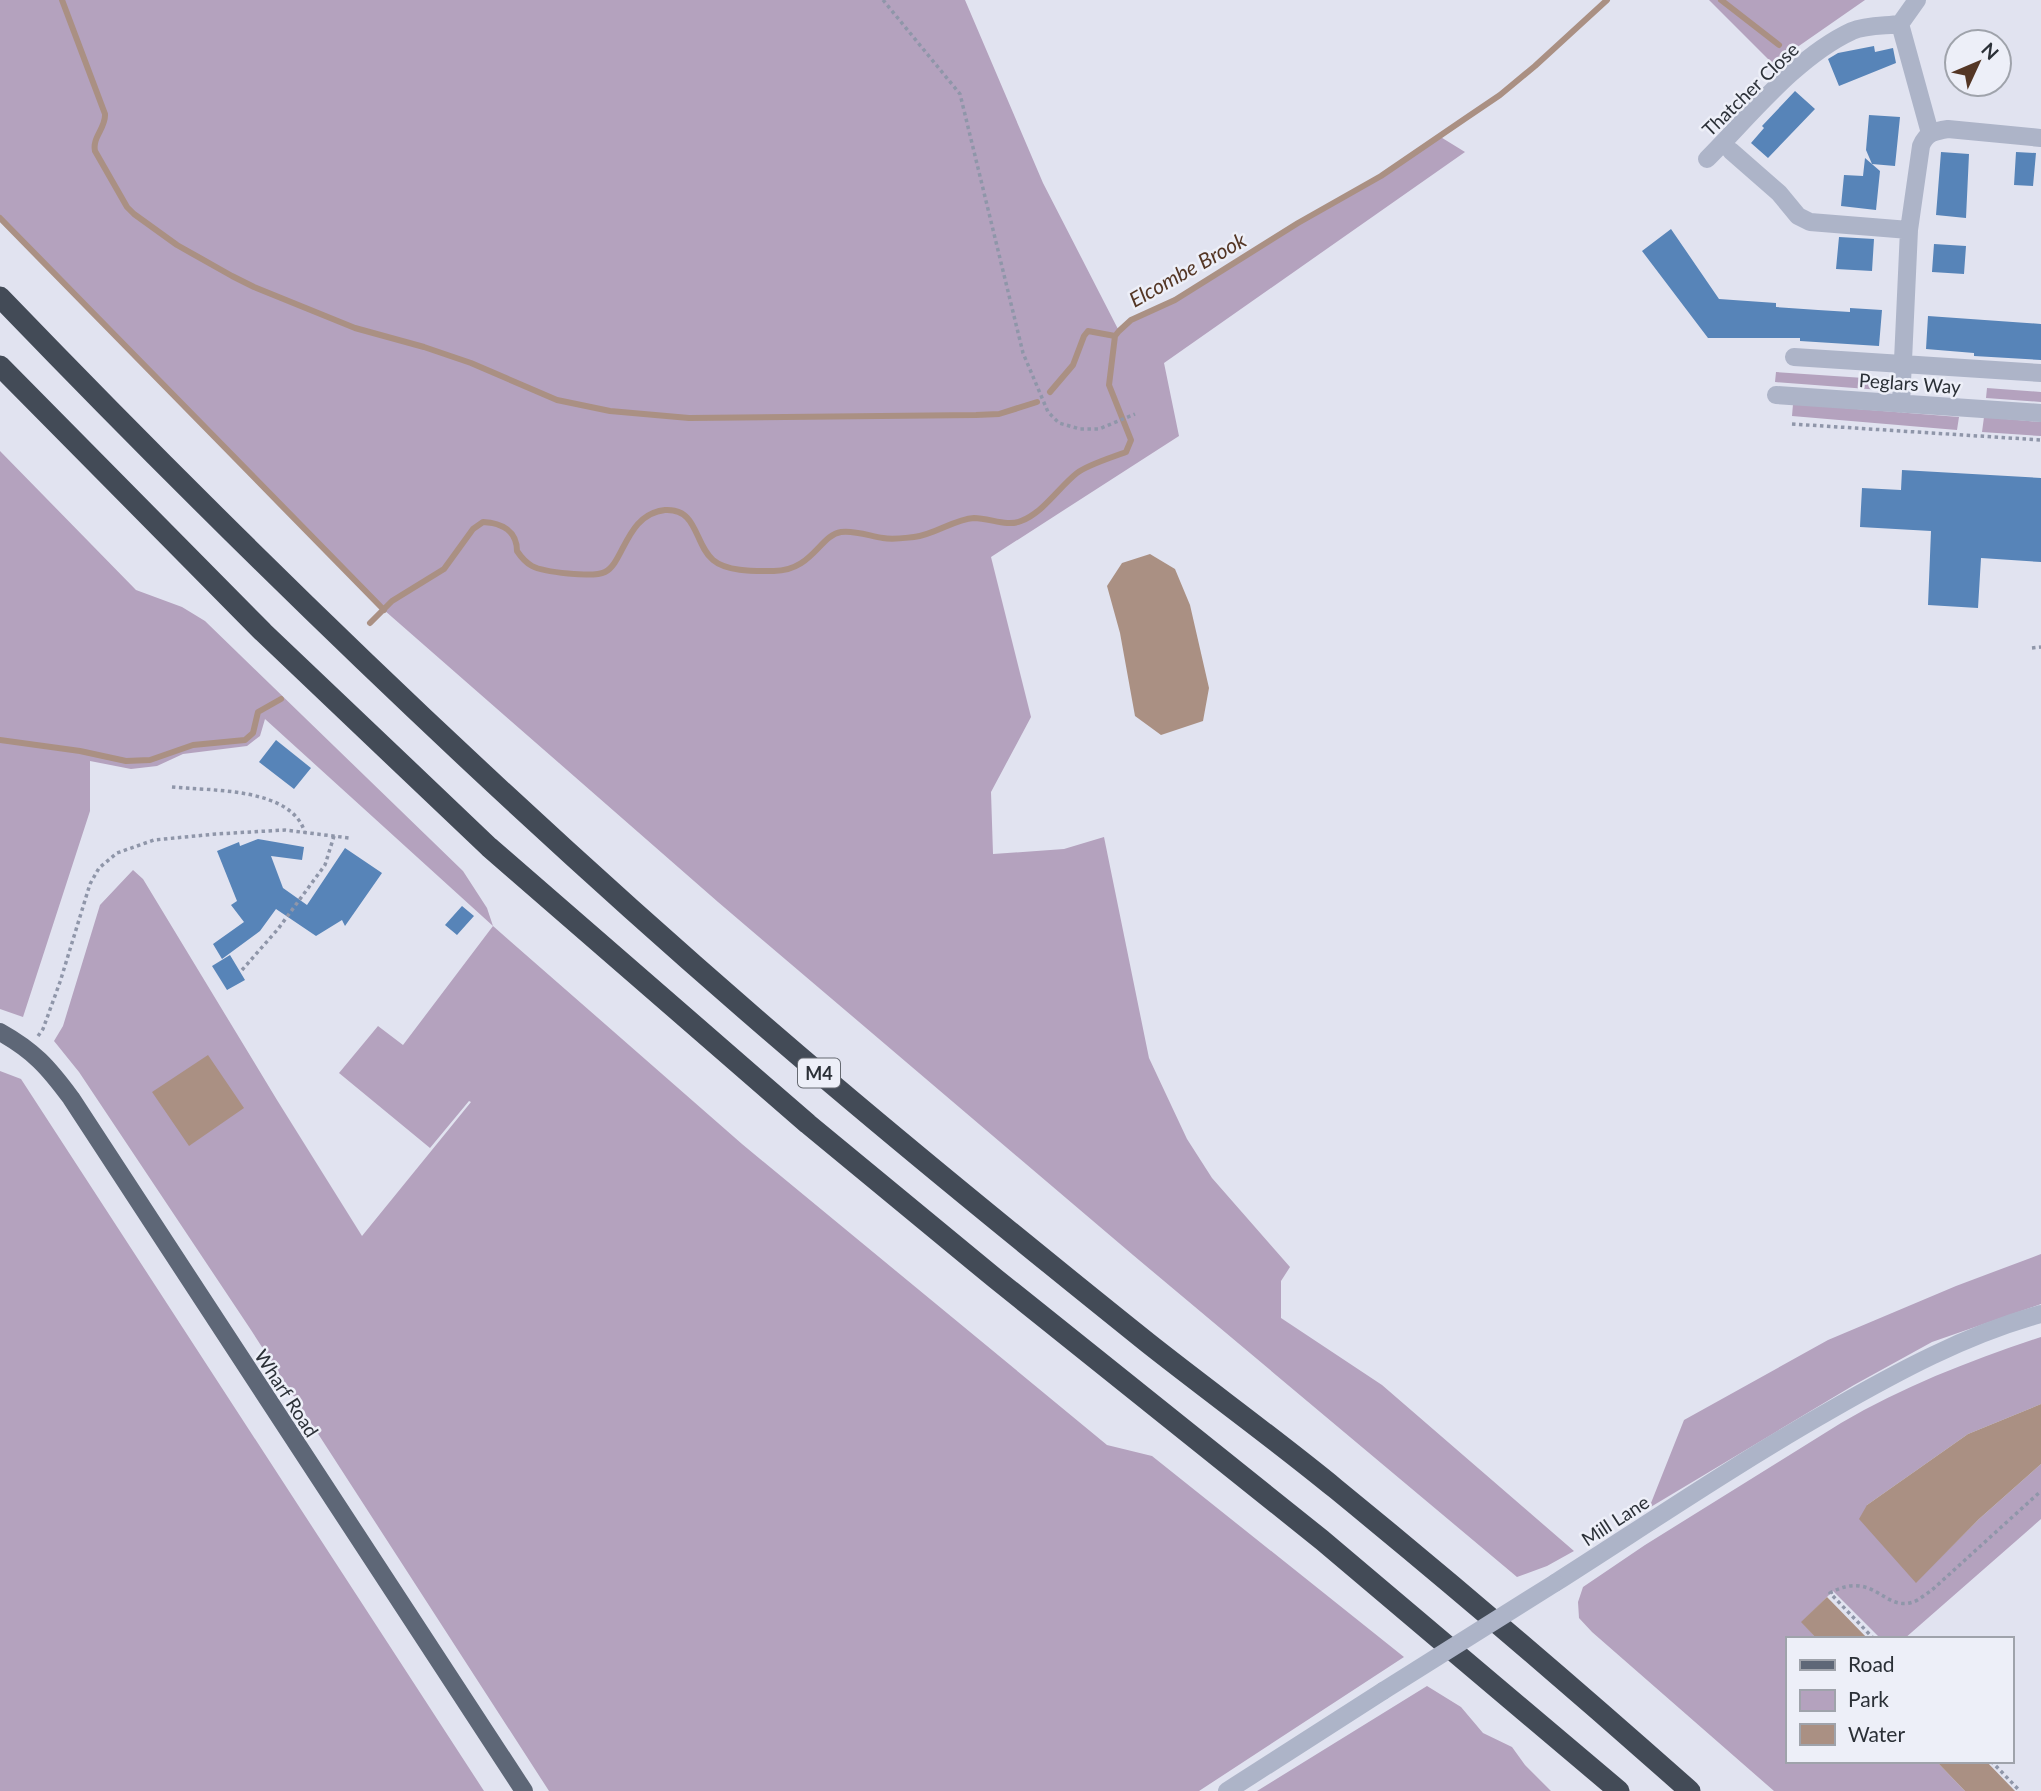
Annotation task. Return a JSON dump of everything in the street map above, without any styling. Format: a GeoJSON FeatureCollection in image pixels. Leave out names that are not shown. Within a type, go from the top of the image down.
{"type":"FeatureCollection","features":[{"type":"Feature","properties":{"kind":"highway","name":"M4"},"geometry":{"type":"LineString","coordinates":[[0,297],[152,455],[300,600],[523,814],[673,947],[834,1086],[1148,1343],[1331,1485],[1464,1595],[1690,1791]]}},
{"type":"Feature","properties":{"kind":"highway","name":"M4"},"geometry":{"type":"LineString","coordinates":[[0,366],[263,632],[499,857],[818,1132],[996,1279],[1322,1540],[1619,1791]]}},
{"type":"Feature","properties":{"kind":"main road","name":"Wharf Road"},"geometry":{"type":"LineString","coordinates":[[0,1032],[29,1050],[71,1098],[524,1791]]}},
{"type":"Feature","properties":{"kind":"street"},"geometry":{"type":"LineString","coordinates":[[1917,0],[1900,24],[1930,133]]}},
{"type":"Feature","properties":{"kind":"street","name":"Thatcher Close"},"geometry":{"type":"LineString","coordinates":[[1707,159],[1770,94],[1823,48],[1854,30],[1900,24]]}},
{"type":"Feature","properties":{"kind":"street"},"geometry":{"type":"LineString","coordinates":[[1901,404],[1909,230],[1924,138],[1930,133],[1948,129],[2041,138]]}},
{"type":"Feature","properties":{"kind":"street"},"geometry":{"type":"LineString","coordinates":[[1731,151],[1779,193],[1798,216],[1810,222],[1909,230]]}},
{"type":"Feature","properties":{"kind":"street"},"geometry":{"type":"LineString","coordinates":[[1794,357],[2041,373]]}},
{"type":"Feature","properties":{"kind":"street","name":"Peglars Way"},"geometry":{"type":"LineString","coordinates":[[1776,395],[2041,413]]}},
{"type":"Feature","properties":{"kind":"street","name":"Mill Lane"},"geometry":{"type":"LineString","coordinates":[[1227,1791],[1785,1436],[1927,1357],[2041,1314]]}},
{"type":"Feature","properties":{"kind":"path"},"geometry":{"type":"LineString","coordinates":[[883,0],[960,93],[1023,353],[1048,412],[1059,423],[1080,429],[1099,429],[1135,415]]}},
{"type":"Feature","properties":{"kind":"path"},"geometry":{"type":"LineString","coordinates":[[1792,424],[2041,440]]}},
{"type":"Feature","properties":{"kind":"path"},"geometry":{"type":"LineString","coordinates":[[2032,648],[2041,648]]}},
{"type":"Feature","properties":{"kind":"path"},"geometry":{"type":"LineString","coordinates":[[172,787],[251,795],[276,802],[302,821],[305,833]]}},
{"type":"Feature","properties":{"kind":"path"},"geometry":{"type":"LineString","coordinates":[[29,1050],[43,1029],[90,884],[99,868],[117,853],[154,840],[271,831],[349,838]]}},
{"type":"Feature","properties":{"kind":"path"},"geometry":{"type":"LineString","coordinates":[[242,970],[278,929],[325,865],[334,836]]}},
{"type":"Feature","properties":{"kind":"path"},"geometry":{"type":"LineString","coordinates":[[1872,1637],[1830,1593],[1844,1586],[1863,1585],[1892,1601],[1912,1603],[1932,1590],[2041,1491]]}},
{"type":"Feature","properties":{"kind":"path"},"geometry":{"type":"LineString","coordinates":[[1994,1763],[2020,1791]]}},
{"type":"Feature","properties":{"kind":"green space"},"geometry":{"type":"Polygon","coordinates":[[[0,0],[965,0],[1043,183],[1119,331],[1131,320],[1175,300],[1298,223],[1381,176],[1439,136],[1465,152],[1164,363],[1179,436],[991,557],[1031,717],[991,792],[993,854],[1064,849],[1104,837],[1149,1058],[1187,1139],[1212,1178],[1290,1267],[1281,1281],[1281,1318],[1382,1385],[1574,1551],[1547,1566],[1517,1577],[718,902],[384,610],[0,218],[0,0]]]}},
{"type":"Feature","properties":{"kind":"green space"},"geometry":{"type":"Polygon","coordinates":[[[1709,0],[1865,0],[1773,64],[1709,0]]]}},
{"type":"Feature","properties":{"kind":"green space"},"geometry":{"type":"Polygon","coordinates":[[[1776,372],[1894,380],[1890,387],[1881,390],[1775,382],[1776,372]]]}},
{"type":"Feature","properties":{"kind":"green space"},"geometry":{"type":"Polygon","coordinates":[[[1987,388],[2041,392],[2041,402],[1986,398],[1987,388]]]}},
{"type":"Feature","properties":{"kind":"green space"},"geometry":{"type":"Polygon","coordinates":[[[1793,404],[1959,417],[1957,430],[1792,416],[1793,404]]]}},
{"type":"Feature","properties":{"kind":"green space"},"geometry":{"type":"Polygon","coordinates":[[[1984,417],[2041,422],[2041,436],[1982,432],[1984,417]]]}},
{"type":"Feature","properties":{"kind":"green space"},"geometry":{"type":"Polygon","coordinates":[[[0,451],[136,590],[182,607],[205,621],[463,871],[487,908],[493,926],[265,719],[260,736],[247,746],[183,754],[157,766],[131,769],[90,761],[90,811],[23,1017],[0,1009],[0,451]]]}},
{"type":"Feature","properties":{"kind":"green space"},"geometry":{"type":"Polygon","coordinates":[[[133,870],[143,879],[362,1236],[471,1102],[469,1101],[430,1148],[339,1073],[378,1026],[403,1045],[493,926],[742,1144],[1107,1445],[1152,1456],[1404,1657],[1199,1791],[549,1791],[251,1330],[79,1072],[54,1041],[63,1026],[100,905],[133,870]]]}},
{"type":"Feature","properties":{"kind":"green space"},"geometry":{"type":"Polygon","coordinates":[[[0,1071],[21,1079],[484,1791],[0,1791],[0,1071]]]}},
{"type":"Feature","properties":{"kind":"green space"},"geometry":{"type":"Polygon","coordinates":[[[2041,1254],[2041,1304],[1932,1342],[1854,1385],[1649,1508],[1684,1420],[1828,1340],[1956,1286],[2041,1254]]]}},
{"type":"Feature","properties":{"kind":"green space"},"geometry":{"type":"Polygon","coordinates":[[[2041,1337],[2041,1404],[1968,1434],[1867,1505],[1916,1582],[1979,1519],[2041,1464],[2041,1519],[1906,1637],[1879,1637],[1833,1591],[1802,1622],[1815,1637],[1786,1637],[1786,1763],[1938,1763],[1965,1791],[1774,1791],[1579,1618],[1578,1602],[1583,1587],[1645,1545],[1841,1423],[1889,1397],[1989,1355],[2041,1337]]]}},
{"type":"Feature","properties":{"kind":"green space"},"geometry":{"type":"Polygon","coordinates":[[[1427,1686],[1461,1707],[1483,1733],[1512,1747],[1525,1765],[1551,1791],[1257,1791],[1427,1686]]]}},
{"type":"Feature","properties":{"kind":"water"},"geometry":{"type":"Polygon","coordinates":[[[1150,554],[1175,569],[1190,605],[1209,688],[1203,721],[1161,735],[1135,716],[1120,633],[1107,586],[1122,563],[1150,554]]]}},
{"type":"Feature","properties":{"kind":"water"},"geometry":{"type":"Polygon","coordinates":[[[208,1055],[244,1108],[189,1146],[152,1092],[208,1055]]]}},
{"type":"Feature","properties":{"kind":"water"},"geometry":{"type":"Polygon","coordinates":[[[2041,1404],[2041,1464],[1979,1519],[1916,1583],[1859,1519],[1867,1505],[1968,1434],[2041,1404]]]}},
{"type":"Feature","properties":{"kind":"water"},"geometry":{"type":"Polygon","coordinates":[[[1827,1597],[1866,1637],[1815,1637],[1801,1622],[1827,1597]]]}},
{"type":"Feature","properties":{"kind":"water"},"geometry":{"type":"Polygon","coordinates":[[[1938,1763],[1988,1763],[2015,1791],[1965,1791],[1938,1763]]]}},
{"type":"Feature","properties":{"kind":"building"},"geometry":{"type":"Polygon","coordinates":[[[1874,46],[1875,52],[1893,48],[1896,63],[1839,86],[1828,59],[1838,53],[1874,46]]]}},
{"type":"Feature","properties":{"kind":"building"},"geometry":{"type":"Polygon","coordinates":[[[1795,91],[1815,109],[1768,158],[1751,143],[1764,128],[1762,126],[1795,91]]]}},
{"type":"Feature","properties":{"kind":"building"},"geometry":{"type":"Polygon","coordinates":[[[1869,115],[1900,117],[1895,166],[1872,164],[1866,150],[1869,115]]]}},
{"type":"Feature","properties":{"kind":"building"},"geometry":{"type":"Polygon","coordinates":[[[1941,152],[1969,154],[1966,218],[1936,215],[1941,152]]]}},
{"type":"Feature","properties":{"kind":"building"},"geometry":{"type":"Polygon","coordinates":[[[2016,152],[2036,153],[2033,186],[2014,185],[2016,152]]]}},
{"type":"Feature","properties":{"kind":"building"},"geometry":{"type":"Polygon","coordinates":[[[1865,158],[1880,171],[1876,210],[1841,206],[1844,175],[1863,176],[1865,158]]]}},
{"type":"Feature","properties":{"kind":"building"},"geometry":{"type":"Polygon","coordinates":[[[1671,229],[1719,299],[1776,303],[1776,307],[1818,310],[1882,310],[1879,346],[1800,341],[1800,338],[1708,338],[1642,251],[1671,229]]]}},
{"type":"Feature","properties":{"kind":"building"},"geometry":{"type":"Polygon","coordinates":[[[1839,237],[1874,239],[1872,271],[1836,269],[1839,237]]]}},
{"type":"Feature","properties":{"kind":"building"},"geometry":{"type":"Polygon","coordinates":[[[1934,244],[1966,246],[1964,274],[1932,272],[1934,244]]]}},
{"type":"Feature","properties":{"kind":"building"},"geometry":{"type":"Polygon","coordinates":[[[1928,316],[2041,324],[2041,360],[1974,356],[1974,353],[1926,349],[1928,316]]]}},
{"type":"Feature","properties":{"kind":"building"},"geometry":{"type":"Polygon","coordinates":[[[1902,470],[2041,478],[2041,562],[1981,558],[1978,608],[1928,605],[1931,531],[1860,527],[1862,488],[1901,490],[1902,470]]]}},
{"type":"Feature","properties":{"kind":"building"},"geometry":{"type":"Polygon","coordinates":[[[276,740],[311,768],[294,789],[259,762],[276,740]]]}},
{"type":"Feature","properties":{"kind":"building"},"geometry":{"type":"Polygon","coordinates":[[[258,839],[304,847],[302,860],[271,856],[283,888],[307,905],[345,848],[382,873],[345,926],[342,920],[316,936],[276,909],[260,931],[222,959],[213,944],[244,922],[231,905],[237,901],[217,851],[239,842],[240,846],[258,839]]]}},
{"type":"Feature","properties":{"kind":"building"},"geometry":{"type":"Polygon","coordinates":[[[462,906],[474,916],[457,935],[445,925],[462,906]]]}},
{"type":"Feature","properties":{"kind":"building"},"geometry":{"type":"Polygon","coordinates":[[[230,955],[245,980],[227,990],[212,966],[230,955]]]}},
{"type":"Feature","properties":{"kind":"waterway"},"geometry":{"type":"LineString","coordinates":[[62,0],[105,114],[95,141],[95,151],[127,207],[177,245],[254,287],[355,328],[471,363],[557,400],[610,411],[689,418],[976,415],[999,414],[1037,402]]}},
{"type":"Feature","properties":{"kind":"waterway","name":"Elcombe Brook"},"geometry":{"type":"LineString","coordinates":[[370,623],[392,601],[444,569],[473,529],[483,522],[507,529],[514,538],[517,551],[532,566],[557,572],[599,574],[611,567],[642,520],[652,513],[665,510],[684,515],[707,553],[719,564],[734,569],[759,571],[774,571],[798,565],[827,539],[841,532],[898,539],[922,536],[967,519],[1016,523],[1029,517],[1081,470],[1126,452],[1131,440],[1109,385],[1115,336],[1131,320],[1175,300],[1298,223],[1381,176],[1500,95],[1607,0]]}},
{"type":"Feature","properties":{"kind":"waterway"},"geometry":{"type":"LineString","coordinates":[[1721,0],[1779,45]]}},
{"type":"Feature","properties":{"kind":"waterway"},"geometry":{"type":"LineString","coordinates":[[0,218],[384,610]]}},
{"type":"Feature","properties":{"kind":"waterway"},"geometry":{"type":"LineString","coordinates":[[1050,392],[1073,365],[1088,331],[1115,336]]}},
{"type":"Feature","properties":{"kind":"waterway","name":"Elcombe Brook"},"geometry":{"type":"LineString","coordinates":[[0,740],[80,751],[126,761],[150,760],[193,745],[245,740],[253,733],[258,712],[281,699]]}}]}
